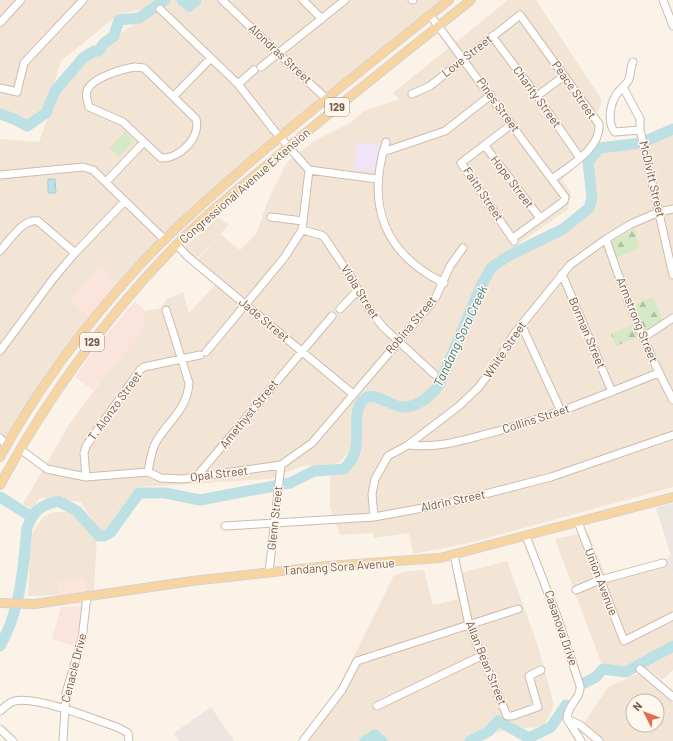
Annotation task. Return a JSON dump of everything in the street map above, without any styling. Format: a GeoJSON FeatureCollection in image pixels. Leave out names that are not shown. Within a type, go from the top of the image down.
{"type":"FeatureCollection","features":[{"type":"Feature","properties":{"kind":"main road","name":"Congressional Avenue Extension"},"geometry":{"type":"LineString","coordinates":[[0,457],[37,396],[92,320],[120,287],[165,240],[198,208],[280,137],[449,0]]}},
{"type":"Feature","properties":{"kind":"main road","name":"Congressional Avenue Extension"},"geometry":{"type":"LineString","coordinates":[[0,485],[48,404],[96,337],[128,297],[177,245],[206,216],[288,147],[471,0]]}},
{"type":"Feature","properties":{"kind":"main road"},"geometry":{"type":"LineString","coordinates":[[198,208],[206,216]]}},
{"type":"Feature","properties":{"kind":"main road","name":"Tandang Sora Avenue"},"geometry":{"type":"LineString","coordinates":[[0,603],[31,604],[192,581],[327,566],[418,561],[454,555],[673,497]]}},
{"type":"Feature","properties":{"kind":"street"},"geometry":{"type":"LineString","coordinates":[[0,23],[21,0]]}},
{"type":"Feature","properties":{"kind":"street"},"geometry":{"type":"LineString","coordinates":[[0,88],[17,92],[26,61],[83,0]]}},
{"type":"Feature","properties":{"kind":"street","name":"Alondras Street"},"geometry":{"type":"LineString","coordinates":[[222,0],[336,108]]}},
{"type":"Feature","properties":{"kind":"street"},"geometry":{"type":"LineString","coordinates":[[303,0],[322,19]]}},
{"type":"Feature","properties":{"kind":"street"},"geometry":{"type":"LineString","coordinates":[[238,84],[345,0]]}},
{"type":"Feature","properties":{"kind":"street"},"geometry":{"type":"LineString","coordinates":[[663,0],[673,26]]}},
{"type":"Feature","properties":{"kind":"street"},"geometry":{"type":"LineString","coordinates":[[160,10],[238,84],[288,147],[309,170],[377,178]]}},
{"type":"Feature","properties":{"kind":"street","name":"Pines Street"},"geometry":{"type":"LineString","coordinates":[[430,15],[464,58],[565,196]]}},
{"type":"Feature","properties":{"kind":"street","name":"Love Street"},"geometry":{"type":"LineString","coordinates":[[412,94],[430,86],[520,15]]}},
{"type":"Feature","properties":{"kind":"street","name":"Peace Street"},"geometry":{"type":"LineString","coordinates":[[520,15],[599,124],[596,139],[580,158],[552,179]]}},
{"type":"Feature","properties":{"kind":"street","name":"Charity Street"},"geometry":{"type":"LineString","coordinates":[[492,36],[537,96],[580,158]]}},
{"type":"Feature","properties":{"kind":"street"},"geometry":{"type":"LineString","coordinates":[[174,96],[211,58]]}},
{"type":"Feature","properties":{"kind":"street","name":"McDivitt Street"},"geometry":{"type":"LineString","coordinates":[[634,62],[630,68],[629,79],[616,95],[611,110],[612,128],[617,132],[640,130]]}},
{"type":"Feature","properties":{"kind":"street"},"geometry":{"type":"LineString","coordinates":[[135,67],[144,68],[196,118],[198,125],[196,134],[191,141],[172,157],[161,158],[144,142],[123,122],[88,107],[86,92],[90,86],[101,77],[135,67]]}},
{"type":"Feature","properties":{"kind":"street"},"geometry":{"type":"LineString","coordinates":[[537,96],[564,76]]}},
{"type":"Feature","properties":{"kind":"street","name":"McDivitt Street"},"geometry":{"type":"LineString","coordinates":[[623,87],[640,119],[640,130],[673,276]]}},
{"type":"Feature","properties":{"kind":"street"},"geometry":{"type":"LineString","coordinates":[[383,152],[445,131],[491,95]]}},
{"type":"Feature","properties":{"kind":"street","name":"Faith Street"},"geometry":{"type":"LineString","coordinates":[[512,124],[461,163],[514,240],[540,218],[564,201],[565,196]]}},
{"type":"Feature","properties":{"kind":"street"},"geometry":{"type":"LineString","coordinates":[[106,182],[144,142]]}},
{"type":"Feature","properties":{"kind":"street"},"geometry":{"type":"LineString","coordinates":[[386,142],[377,178],[380,211],[394,242],[415,266],[444,283]]}},
{"type":"Feature","properties":{"kind":"street","name":"Hope Street"},"geometry":{"type":"LineString","coordinates":[[485,146],[540,218]]}},
{"type":"Feature","properties":{"kind":"street"},"geometry":{"type":"LineString","coordinates":[[0,175],[83,167],[92,170],[165,240]]}},
{"type":"Feature","properties":{"kind":"street"},"geometry":{"type":"LineString","coordinates":[[245,304],[285,256],[302,230],[309,170]]}},
{"type":"Feature","properties":{"kind":"street"},"geometry":{"type":"LineString","coordinates":[[0,351],[53,279],[75,253],[125,201]]}},
{"type":"Feature","properties":{"kind":"street","name":"White Street"},"geometry":{"type":"LineString","coordinates":[[374,517],[372,494],[375,478],[388,456],[408,445],[459,406],[478,388],[522,324],[570,265],[606,239],[631,224],[658,212],[673,208]]}},
{"type":"Feature","properties":{"kind":"street"},"geometry":{"type":"LineString","coordinates":[[271,217],[303,221]]}},
{"type":"Feature","properties":{"kind":"street"},"geometry":{"type":"LineString","coordinates":[[0,251],[25,224],[35,221],[75,253]]}},
{"type":"Feature","properties":{"kind":"street","name":"Viola Street"},"geometry":{"type":"LineString","coordinates":[[302,230],[324,237],[383,327],[434,374]]}},
{"type":"Feature","properties":{"kind":"street","name":"Armstrong Street"},"geometry":{"type":"LineString","coordinates":[[606,239],[658,373],[673,400]]}},
{"type":"Feature","properties":{"kind":"street","name":"Jade Street"},"geometry":{"type":"LineString","coordinates":[[177,245],[187,256],[353,394]]}},
{"type":"Feature","properties":{"kind":"street","name":"Robina Street"},"geometry":{"type":"LineString","coordinates":[[382,360],[435,299],[444,283],[450,266],[462,248]]}},
{"type":"Feature","properties":{"kind":"street","name":"Borman Street"},"geometry":{"type":"LineString","coordinates":[[562,274],[612,392]]}},
{"type":"Feature","properties":{"kind":"street"},"geometry":{"type":"LineString","coordinates":[[340,309],[358,290]]}},
{"type":"Feature","properties":{"kind":"street","name":"T. Alonzo Street"},"geometry":{"type":"LineString","coordinates":[[86,477],[84,453],[86,446],[140,370],[144,367],[203,354],[245,304]]}},
{"type":"Feature","properties":{"kind":"street"},"geometry":{"type":"LineString","coordinates":[[148,472],[152,450],[156,442],[185,403],[188,395],[189,383],[166,310]]}},
{"type":"Feature","properties":{"kind":"street","name":"Amethyst Street"},"geometry":{"type":"LineString","coordinates":[[197,476],[332,316]]}},
{"type":"Feature","properties":{"kind":"street"},"geometry":{"type":"LineString","coordinates":[[644,337],[673,318]]}},
{"type":"Feature","properties":{"kind":"street"},"geometry":{"type":"LineString","coordinates":[[522,324],[561,411]]}},
{"type":"Feature","properties":{"kind":"street","name":"Opal Street"},"geometry":{"type":"LineString","coordinates":[[20,449],[47,469],[86,477],[148,472],[161,478],[182,479],[281,465],[312,443],[382,360]]}},
{"type":"Feature","properties":{"kind":"street","name":"Collins Street"},"geometry":{"type":"LineString","coordinates":[[408,445],[427,447],[450,444],[495,432],[561,411],[658,373]]}},
{"type":"Feature","properties":{"kind":"street","name":"Aldrin Street"},"geometry":{"type":"LineString","coordinates":[[225,526],[374,517],[450,503],[522,486],[673,435]]}},
{"type":"Feature","properties":{"kind":"street"},"geometry":{"type":"LineString","coordinates":[[0,438],[6,445]]}},
{"type":"Feature","properties":{"kind":"street","name":"Glenn Street"},"geometry":{"type":"LineString","coordinates":[[270,572],[281,465]]}},
{"type":"Feature","properties":{"kind":"street","name":"Union Avenue"},"geometry":{"type":"LineString","coordinates":[[578,522],[624,641],[673,616]]}},
{"type":"Feature","properties":{"kind":"street","name":"Casanova Drive"},"geometry":{"type":"LineString","coordinates":[[526,536],[557,616],[580,686],[578,696],[569,706],[567,719]]}},
{"type":"Feature","properties":{"kind":"street","name":"Allan Bean Street"},"geometry":{"type":"LineString","coordinates":[[454,555],[469,625],[507,716],[512,716],[538,707],[529,676],[541,670]]}},
{"type":"Feature","properties":{"kind":"street"},"geometry":{"type":"LineString","coordinates":[[576,590],[600,580],[663,564]]}},
{"type":"Feature","properties":{"kind":"street","name":"Cenacle Drive"},"geometry":{"type":"LineString","coordinates":[[63,741],[66,693],[82,639],[87,596]]}},
{"type":"Feature","properties":{"kind":"street"},"geometry":{"type":"LineString","coordinates":[[303,741],[342,690],[357,661],[518,609]]}},
{"type":"Feature","properties":{"kind":"street"},"geometry":{"type":"LineString","coordinates":[[377,706],[481,656]]}},
{"type":"Feature","properties":{"kind":"street"},"geometry":{"type":"LineString","coordinates":[[640,670],[673,697]]}},
{"type":"Feature","properties":{"kind":"street"},"geometry":{"type":"LineString","coordinates":[[0,711],[11,702],[17,700],[64,709],[119,728],[129,737]]}},
{"type":"Feature","properties":{"kind":"street"},"geometry":{"type":"LineString","coordinates":[[567,719],[581,741]]}},
{"type":"Feature","properties":{"kind":"street"},"geometry":{"type":"LineString","coordinates":[[567,719],[580,725],[599,741]]}},
{"type":"Feature","properties":{"kind":"street"},"geometry":{"type":"LineString","coordinates":[[0,729],[13,741]]}},
{"type":"Feature","properties":{"kind":"shaded area"},"geometry":{"type":"Polygon","coordinates":[[[0,0],[442,0],[255,153],[179,220],[118,283],[89,317],[61,355],[0,446],[0,139],[39,142],[60,84],[75,70],[155,7],[119,14],[61,61],[46,111],[27,122],[0,112],[0,0]]]}},
{"type":"Feature","properties":{"kind":"shaded area"},"geometry":{"type":"Polygon","coordinates":[[[508,0],[536,0],[602,100],[597,115],[600,129],[595,149],[562,180],[571,192],[568,209],[514,247],[488,269],[440,377],[419,401],[403,406],[372,395],[364,398],[357,404],[352,448],[340,462],[332,465],[302,466],[270,479],[140,487],[125,505],[108,532],[101,534],[81,502],[40,498],[32,509],[23,504],[70,423],[112,366],[142,332],[145,311],[161,308],[166,300],[183,292],[189,313],[221,279],[198,259],[216,239],[196,259],[183,248],[218,218],[229,225],[220,234],[240,250],[256,234],[269,198],[287,162],[314,141],[350,123],[364,111],[399,99],[393,93],[508,0]]]}},
{"type":"Feature","properties":{"kind":"shaded area"},"geometry":{"type":"Polygon","coordinates":[[[673,133],[673,487],[469,543],[413,554],[409,533],[374,538],[373,533],[340,535],[330,507],[330,477],[349,470],[358,452],[359,414],[366,400],[404,411],[438,394],[480,290],[495,268],[567,228],[595,205],[589,161],[601,150],[639,147],[673,133]]]}},
{"type":"Feature","properties":{"kind":"shaded area"},"geometry":{"type":"Polygon","coordinates":[[[358,142],[380,145],[376,172],[354,169],[358,142]]]}},
{"type":"Feature","properties":{"kind":"shaded area"},"geometry":{"type":"Polygon","coordinates":[[[101,266],[118,283],[89,317],[70,301],[101,266]]]}},
{"type":"Feature","properties":{"kind":"shaded area"},"geometry":{"type":"Polygon","coordinates":[[[135,301],[145,311],[142,332],[93,390],[75,377],[103,339],[135,301]]]}},
{"type":"Feature","properties":{"kind":"shaded area"},"geometry":{"type":"Polygon","coordinates":[[[673,503],[673,576],[666,559],[671,556],[656,508],[673,503]]]}},
{"type":"Feature","properties":{"kind":"shaded area"},"geometry":{"type":"Polygon","coordinates":[[[70,508],[97,538],[94,591],[85,592],[86,579],[60,582],[59,595],[28,596],[30,540],[34,530],[43,517],[54,512],[64,512],[70,508]]]}},
{"type":"Feature","properties":{"kind":"shaded area"},"geometry":{"type":"Polygon","coordinates":[[[588,532],[605,574],[666,559],[673,576],[673,645],[626,671],[603,668],[555,539],[588,532]]]}},
{"type":"Feature","properties":{"kind":"shaded area"},"geometry":{"type":"Polygon","coordinates":[[[507,561],[538,646],[554,705],[544,726],[488,733],[469,741],[385,741],[384,734],[376,729],[368,741],[301,741],[334,696],[394,575],[409,571],[424,570],[433,605],[458,599],[453,575],[507,561]]]}},
{"type":"Feature","properties":{"kind":"shaded area"},"geometry":{"type":"Polygon","coordinates":[[[86,579],[85,592],[59,595],[60,582],[86,579]]]}},
{"type":"Feature","properties":{"kind":"shaded area"},"geometry":{"type":"Polygon","coordinates":[[[88,606],[76,647],[52,639],[61,607],[88,606]]]}},
{"type":"Feature","properties":{"kind":"shaded area"},"geometry":{"type":"Polygon","coordinates":[[[673,648],[673,670],[662,680],[650,671],[639,666],[673,648]]]}},
{"type":"Feature","properties":{"kind":"shaded area"},"geometry":{"type":"Polygon","coordinates":[[[639,673],[662,693],[625,693],[625,733],[665,733],[665,696],[673,703],[673,741],[604,741],[584,723],[608,687],[639,673]]]}},
{"type":"Feature","properties":{"kind":"shaded area"},"geometry":{"type":"Polygon","coordinates":[[[211,707],[234,741],[179,741],[174,733],[211,707]]]}},
{"type":"Feature","properties":{"kind":"green space"},"geometry":{"type":"Polygon","coordinates":[[[125,132],[134,141],[119,157],[109,148],[125,132]]]}},
{"type":"Feature","properties":{"kind":"green space"},"geometry":{"type":"Polygon","coordinates":[[[635,228],[639,248],[616,258],[611,245],[613,241],[635,228]]]}},
{"type":"Feature","properties":{"kind":"green space"},"geometry":{"type":"Polygon","coordinates":[[[653,297],[664,324],[645,335],[633,305],[653,297]]]}},
{"type":"Feature","properties":{"kind":"green space"},"geometry":{"type":"Polygon","coordinates":[[[637,323],[642,335],[616,346],[611,334],[637,323]]]}},
{"type":"Feature","properties":{"kind":"water"},"geometry":{"type":"Polygon","coordinates":[[[48,179],[55,179],[56,193],[48,193],[48,179]]]}},
{"type":"Feature","properties":{"kind":"waterway"},"geometry":{"type":"LineString","coordinates":[[0,114],[27,126],[46,113],[55,91],[83,58],[94,51],[99,51],[104,43],[114,36],[119,20],[139,18],[165,0]]}},
{"type":"Feature","properties":{"kind":"waterway"},"geometry":{"type":"LineString","coordinates":[[182,0],[189,6],[196,0]]}},
{"type":"Feature","properties":{"kind":"waterway","name":"Tandang Sora Creek"},"geometry":{"type":"LineString","coordinates":[[0,646],[13,618],[17,603],[27,528],[32,517],[38,510],[58,501],[77,511],[99,536],[104,536],[111,532],[139,493],[165,493],[200,500],[290,483],[314,471],[344,469],[351,460],[355,451],[357,442],[357,414],[363,400],[372,396],[398,406],[409,407],[428,397],[439,385],[481,286],[491,268],[508,256],[563,229],[589,208],[592,198],[588,162],[593,155],[600,148],[641,143],[673,129]]}},
{"type":"Feature","properties":{"kind":"waterway"},"geometry":{"type":"LineString","coordinates":[[0,497],[32,517]]}},
{"type":"Feature","properties":{"kind":"waterway"},"geometry":{"type":"LineString","coordinates":[[584,683],[596,677],[603,669],[626,672],[673,646]]}},
{"type":"Feature","properties":{"kind":"waterway"},"geometry":{"type":"LineString","coordinates":[[470,741],[489,731],[498,721],[529,738],[551,727],[566,705]]}},
{"type":"Feature","properties":{"kind":"waterway"},"geometry":{"type":"LineString","coordinates":[[365,741],[375,735],[382,741]]}}]}
